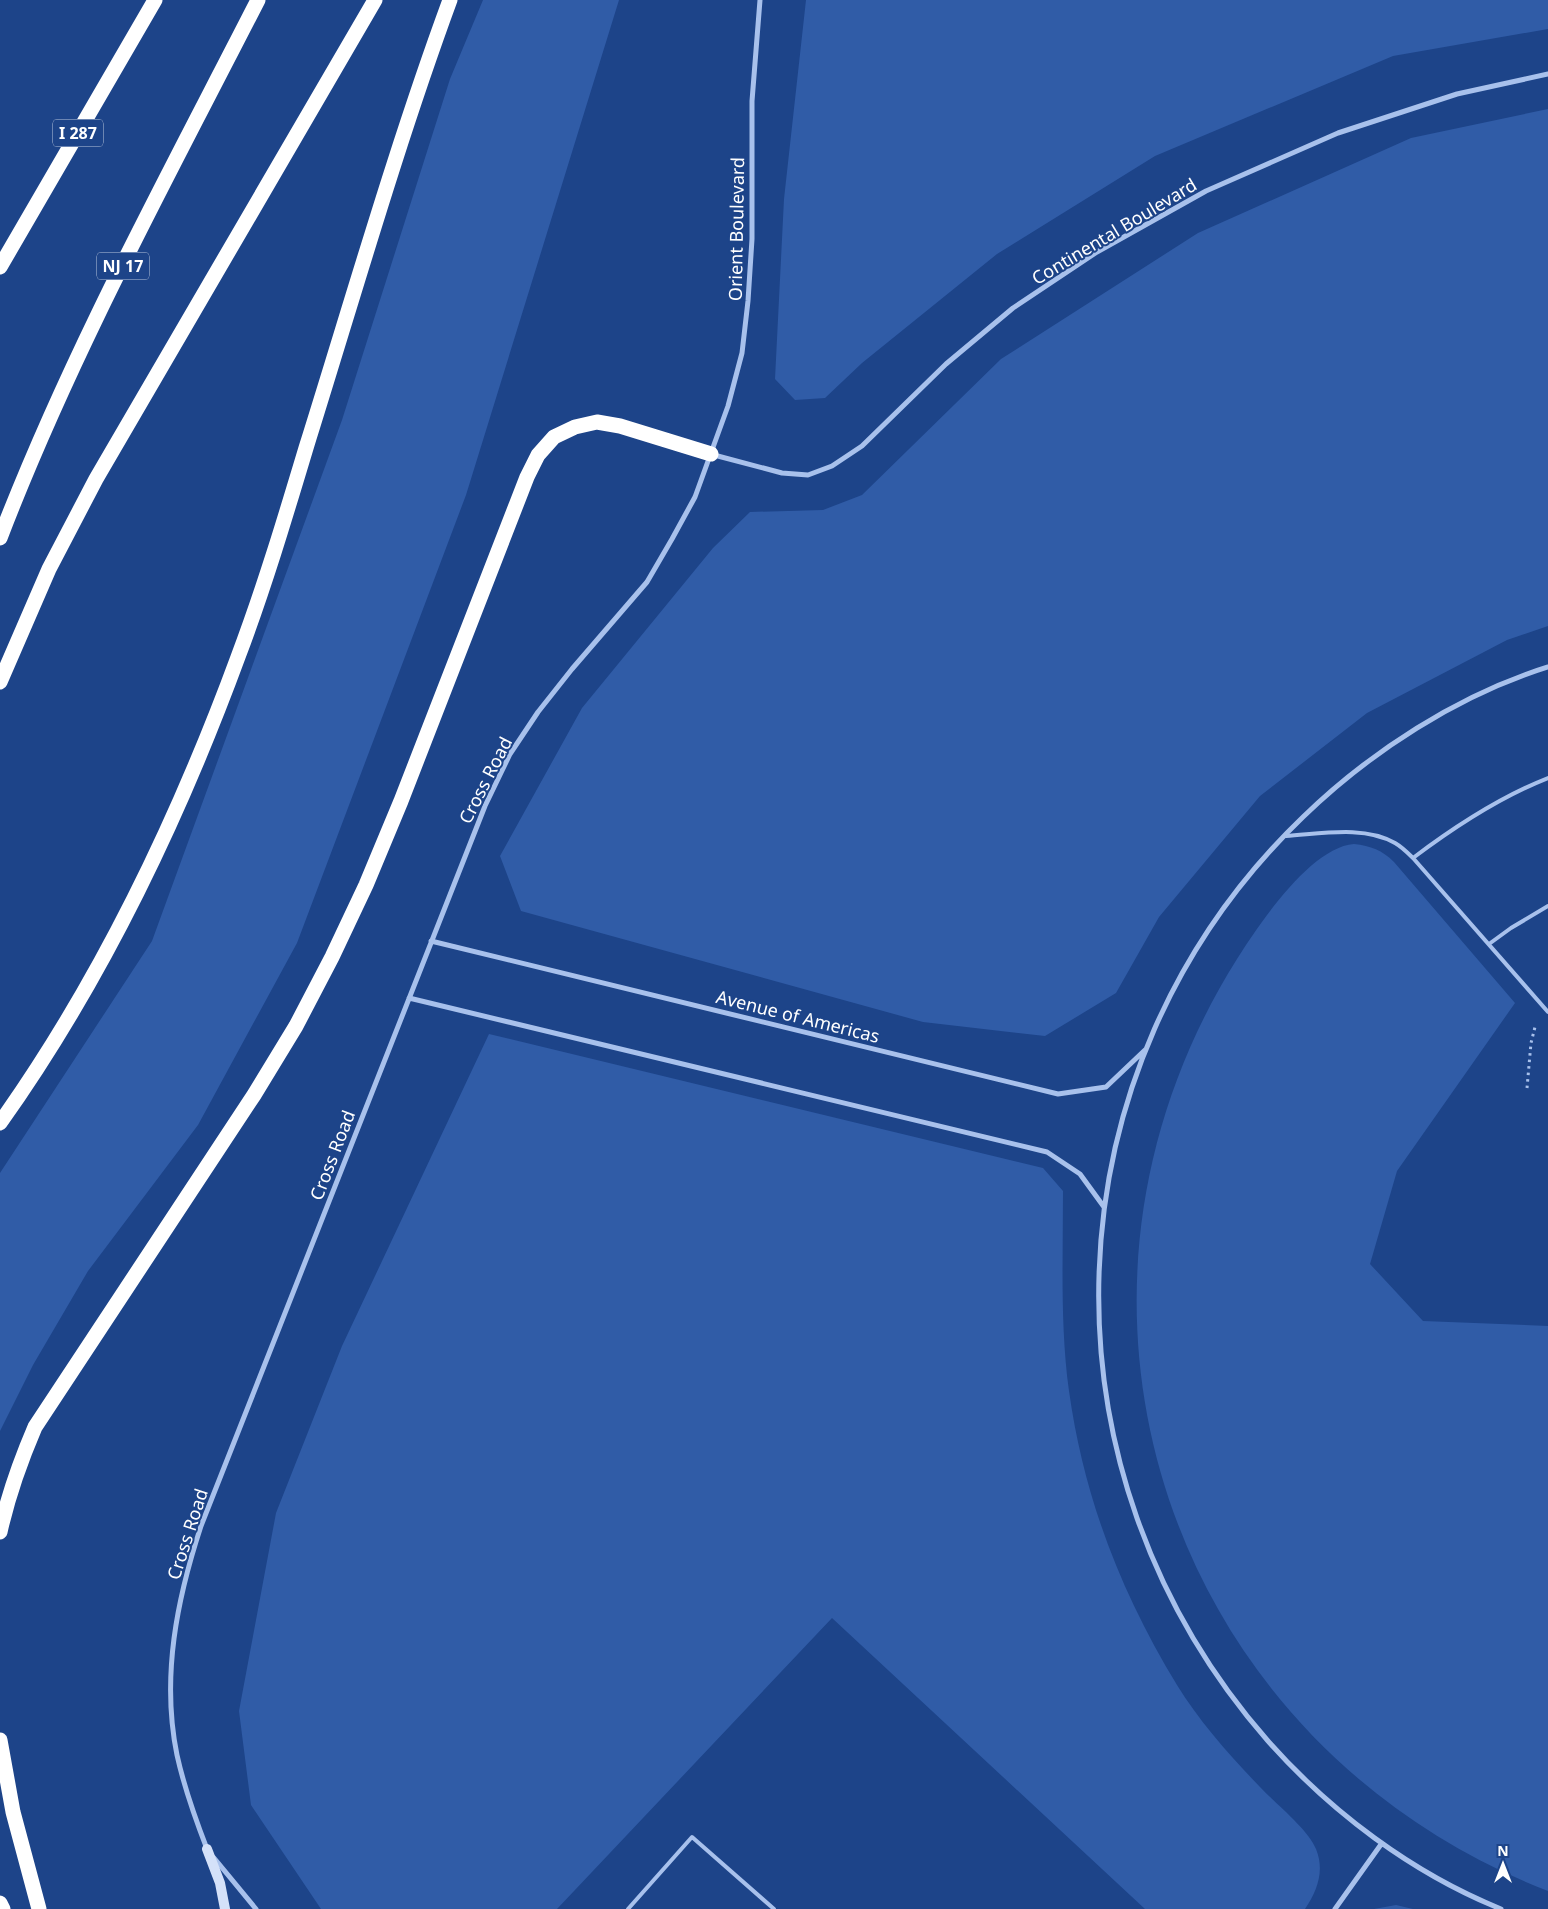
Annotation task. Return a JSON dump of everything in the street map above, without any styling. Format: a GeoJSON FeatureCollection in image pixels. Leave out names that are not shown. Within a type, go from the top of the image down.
{"type":"FeatureCollection","features":[{"type":"Feature","properties":{"kind":"highway","name":"I 287"},"geometry":{"type":"LineString","coordinates":[[0,267],[155,0]]}},
{"type":"Feature","properties":{"kind":"highway","name":"NJ 17"},"geometry":{"type":"LineString","coordinates":[[0,538],[78,356],[258,0]]}},
{"type":"Feature","properties":{"kind":"highway"},"geometry":{"type":"LineString","coordinates":[[0,682],[49,569],[96,478],[375,0]]}},
{"type":"Feature","properties":{"kind":"highway"},"geometry":{"type":"LineString","coordinates":[[0,1123],[50,1048],[116,932],[179,802],[224,694],[264,584],[399,147],[450,0]]}},
{"type":"Feature","properties":{"kind":"highway"},"geometry":{"type":"LineString","coordinates":[[0,1532],[6,1504],[19,1464],[35,1427],[254,1094],[296,1026],[332,958],[366,885],[401,801],[526,477],[538,455],[554,437],[575,427],[597,422],[620,426],[711,454]]}},
{"type":"Feature","properties":{"kind":"highway"},"geometry":{"type":"LineString","coordinates":[[0,1740],[13,1812],[40,1909]]}},
{"type":"Feature","properties":{"kind":"highway"},"geometry":{"type":"LineString","coordinates":[[0,1903],[2,1909]]}},
{"type":"Feature","properties":{"kind":"street","name":"Orient Boulevard"},"geometry":{"type":"LineString","coordinates":[[711,454],[728,406],[742,353],[748,301],[752,239],[752,101],[760,0]]}},
{"type":"Feature","properties":{"kind":"street","name":"Continental Boulevard"},"geometry":{"type":"LineString","coordinates":[[711,454],[782,474],[808,475],[832,466],[862,446],[946,364],[1013,308],[1097,252],[1206,191],[1338,133],[1457,94],[1548,74]]}},
{"type":"Feature","properties":{"kind":"street","name":"Cross Road"},"geometry":{"type":"LineString","coordinates":[[256,1909],[207,1849],[190,1804],[177,1754],[171,1703],[171,1658],[177,1611],[188,1566],[201,1526],[485,806],[510,754],[538,712],[572,669],[647,582],[695,497],[711,454]]}},
{"type":"Feature","properties":{"kind":"street"},"geometry":{"type":"LineString","coordinates":[[1501,1909],[1432,1875],[1382,1843],[1327,1800],[1284,1760],[1245,1714],[1205,1658],[1177,1612],[1152,1560],[1130,1503],[1114,1446],[1104,1386],[1099,1327],[1099,1267],[1104,1207],[1114,1153],[1127,1102],[1146,1050],[1166,1004],[1216,918],[1247,877],[1284,836],[1328,794],[1377,755],[1429,721],[1480,695],[1548,667]]}},
{"type":"Feature","properties":{"kind":"street","name":"Avenue of Americas"},"geometry":{"type":"LineString","coordinates":[[431,940],[1058,1094],[1106,1087],[1146,1050]]}},
{"type":"Feature","properties":{"kind":"street"},"geometry":{"type":"LineString","coordinates":[[409,998],[1047,1152],[1080,1174],[1104,1207]]}},
{"type":"Feature","properties":{"kind":"street"},"geometry":{"type":"LineString","coordinates":[[1335,1909],[1382,1843]]}},
{"type":"Feature","properties":{"kind":"street"},"geometry":{"type":"LineString","coordinates":[[207,1849],[220,1883],[225,1909]]}},
{"type":"Feature","properties":{"kind":"lane"},"geometry":{"type":"LineString","coordinates":[[1413,858],[1438,839],[1486,809],[1548,778]]}},
{"type":"Feature","properties":{"kind":"lane"},"geometry":{"type":"LineString","coordinates":[[1284,836],[1331,833],[1368,834],[1395,843],[1413,858],[1548,1012]]}},
{"type":"Feature","properties":{"kind":"lane"},"geometry":{"type":"LineString","coordinates":[[1489,944],[1511,928],[1548,906]]}},
{"type":"Feature","properties":{"kind":"lane"},"geometry":{"type":"LineString","coordinates":[[628,1909],[692,1838],[774,1909]]}},
{"type":"Feature","properties":{"kind":"path"},"geometry":{"type":"LineString","coordinates":[[1527,1088],[1530,1043],[1535,1026]]}},
{"type":"Feature","properties":{"kind":"shaded area"},"geometry":{"type":"Polygon","coordinates":[[[483,0],[619,0],[466,495],[297,943],[198,1125],[88,1271],[33,1365],[0,1431],[0,1173],[152,941],[342,420],[450,79],[483,0]]]}},
{"type":"Feature","properties":{"kind":"shaded area"},"geometry":{"type":"Polygon","coordinates":[[[806,0],[1548,0],[1548,29],[1393,56],[1155,156],[997,254],[862,363],[825,398],[795,400],[775,379],[784,199],[806,0]]]}},
{"type":"Feature","properties":{"kind":"shaded area"},"geometry":{"type":"Polygon","coordinates":[[[1548,109],[1548,626],[1507,640],[1367,713],[1260,796],[1159,917],[1116,993],[1045,1036],[923,1022],[521,911],[500,856],[582,708],[713,548],[750,512],[823,510],[862,495],[1001,359],[1198,233],[1411,138],[1548,109]]]}},
{"type":"Feature","properties":{"kind":"shaded area"},"geometry":{"type":"Polygon","coordinates":[[[1354,844],[1376,849],[1394,862],[1515,1003],[1397,1171],[1370,1264],[1423,1321],[1548,1326],[1548,1891],[1417,1823],[1309,1732],[1226,1622],[1169,1499],[1140,1367],[1141,1230],[1173,1092],[1237,959],[1272,908],[1304,872],[1321,858],[1338,848],[1354,844]]]}},
{"type":"Feature","properties":{"kind":"shaded area"},"geometry":{"type":"Polygon","coordinates":[[[489,1034],[1043,1168],[1063,1191],[1063,1316],[1069,1391],[1084,1469],[1108,1544],[1122,1580],[1139,1615],[1177,1685],[1205,1725],[1227,1751],[1299,1825],[1312,1841],[1319,1857],[1320,1873],[1316,1888],[1305,1909],[1145,1909],[832,1618],[557,1909],[321,1909],[251,1805],[239,1711],[276,1513],[342,1346],[489,1034]]]}},
{"type":"Feature","properties":{"kind":"shaded area"},"geometry":{"type":"Polygon","coordinates":[[[1396,1905],[1413,1909],[1374,1909],[1396,1905]]]}}]}
